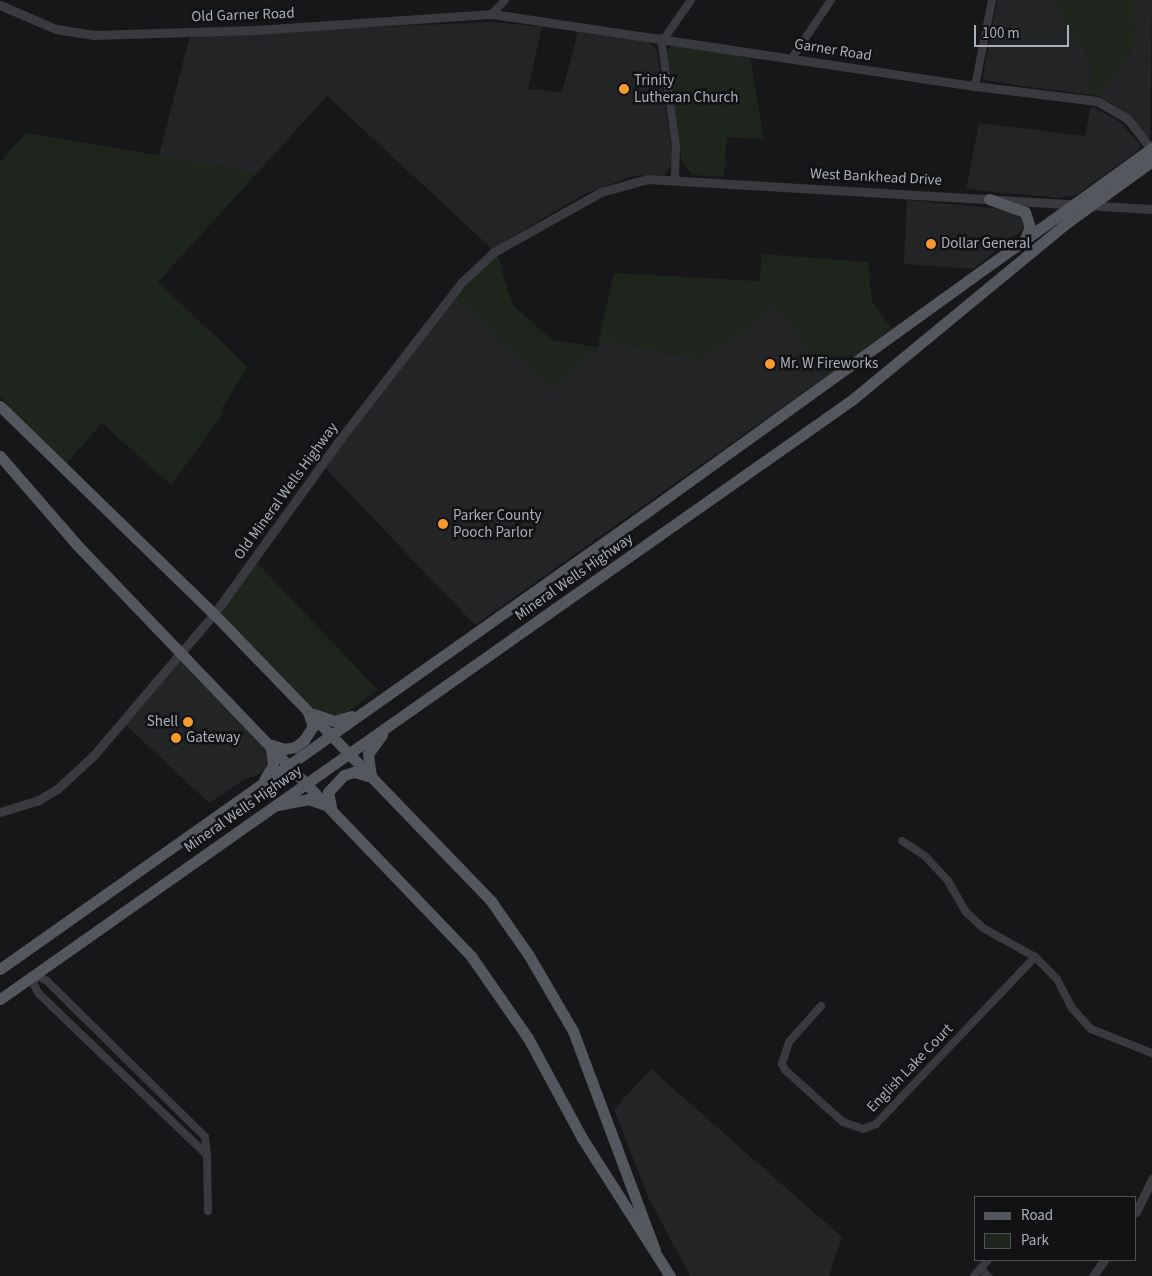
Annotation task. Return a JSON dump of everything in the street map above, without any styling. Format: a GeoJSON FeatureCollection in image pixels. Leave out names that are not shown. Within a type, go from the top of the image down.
{"type":"FeatureCollection","features":[{"type":"Feature","properties":{"kind":"main road","name":"Mineral Wells Highway"},"geometry":{"type":"LineString","coordinates":[[0,969],[1072,204],[1152,153]]}},
{"type":"Feature","properties":{"kind":"main road","name":"Mineral Wells Highway"},"geometry":{"type":"LineString","coordinates":[[0,999],[853,399],[1090,206],[1152,153]]}},
{"type":"Feature","properties":{"kind":"main road"},"geometry":{"type":"LineString","coordinates":[[989,199],[1025,212],[1030,227],[1024,239]]}},
{"type":"Feature","properties":{"kind":"main road"},"geometry":{"type":"LineString","coordinates":[[0,406],[214,614],[491,902],[544,980],[589,1069],[655,1250]]}},
{"type":"Feature","properties":{"kind":"main road"},"geometry":{"type":"LineString","coordinates":[[0,456],[78,546],[441,923],[491,983],[545,1068],[612,1188],[655,1250],[670,1276]]}},
{"type":"Feature","properties":{"kind":"main road"},"geometry":{"type":"LineString","coordinates":[[308,711],[334,721],[366,709]]}},
{"type":"Feature","properties":{"kind":"main road"},"geometry":{"type":"LineString","coordinates":[[270,744],[284,749],[295,747],[304,740],[313,726],[308,711]]}},
{"type":"Feature","properties":{"kind":"main road"},"geometry":{"type":"LineString","coordinates":[[372,778],[368,754],[394,721]]}},
{"type":"Feature","properties":{"kind":"main road"},"geometry":{"type":"LineString","coordinates":[[263,783],[272,765],[270,744]]}},
{"type":"Feature","properties":{"kind":"main road"},"geometry":{"type":"LineString","coordinates":[[331,808],[328,792],[344,775],[354,772],[372,778]]}},
{"type":"Feature","properties":{"kind":"main road"},"geometry":{"type":"LineString","coordinates":[[272,806],[308,799],[331,808]]}},
{"type":"Feature","properties":{"kind":"street"},"geometry":{"type":"LineString","coordinates":[[492,14],[505,0]]}},
{"type":"Feature","properties":{"kind":"street"},"geometry":{"type":"LineString","coordinates":[[675,180],[676,146],[663,38],[691,0]]}},
{"type":"Feature","properties":{"kind":"street"},"geometry":{"type":"LineString","coordinates":[[792,58],[831,0]]}},
{"type":"Feature","properties":{"kind":"street"},"geometry":{"type":"LineString","coordinates":[[974,86],[992,0]]}},
{"type":"Feature","properties":{"kind":"street","name":"Old Garner Road"},"geometry":{"type":"LineString","coordinates":[[0,4],[56,29],[93,35],[276,29],[492,14]]}},
{"type":"Feature","properties":{"kind":"street","name":"Garner Road"},"geometry":{"type":"LineString","coordinates":[[492,14],[663,38],[974,86],[1097,101],[1127,118],[1152,153]]}},
{"type":"Feature","properties":{"kind":"street","name":"West Bankhead Drive"},"geometry":{"type":"LineString","coordinates":[[601,192],[641,180],[675,180],[1152,209]]}},
{"type":"Feature","properties":{"kind":"street","name":"Old Mineral Wells Highway"},"geometry":{"type":"LineString","coordinates":[[0,812],[37,801],[76,773],[182,653],[214,614],[341,438],[462,282],[494,252],[601,192]]}},
{"type":"Feature","properties":{"kind":"street"},"geometry":{"type":"LineString","coordinates":[[902,840],[925,856],[942,874],[966,912],[983,928],[1034,957],[1057,979],[1072,1008],[1091,1028],[1152,1054]]}},
{"type":"Feature","properties":{"kind":"street","name":"English Lake Court"},"geometry":{"type":"LineString","coordinates":[[821,1006],[789,1042],[782,1064],[784,1070],[843,1122],[863,1129],[876,1124],[1034,957]]}},
{"type":"Feature","properties":{"kind":"street"},"geometry":{"type":"LineString","coordinates":[[207,1155],[39,994],[34,985],[34,975],[46,980],[192,1122],[205,1137],[207,1155],[208,1211]]}},
{"type":"Feature","properties":{"kind":"street"},"geometry":{"type":"LineString","coordinates":[[90,1044],[98,1032]]}},
{"type":"Feature","properties":{"kind":"street"},"geometry":{"type":"LineString","coordinates":[[1137,1210],[1152,1179]]}},
{"type":"Feature","properties":{"kind":"street"},"geometry":{"type":"LineString","coordinates":[[974,1276],[987,1261]]}},
{"type":"Feature","properties":{"kind":"street"},"geometry":{"type":"LineString","coordinates":[[1093,1276],[1103,1261]]}},
{"type":"Feature","properties":{"kind":"street"},"geometry":{"type":"LineString","coordinates":[[980,1269],[988,1276]]}},
{"type":"Feature","properties":{"kind":"shaded area"},"geometry":{"type":"Polygon","coordinates":[[[997,0],[1052,0],[1083,48],[1091,67],[1089,95],[987,81],[983,77],[997,0]]]}},
{"type":"Feature","properties":{"kind":"shaded area"},"geometry":{"type":"Polygon","coordinates":[[[1132,0],[1152,0],[1150,139],[1126,113],[1099,96],[1130,54],[1132,0]]]}},
{"type":"Feature","properties":{"kind":"shaded area"},"geometry":{"type":"Polygon","coordinates":[[[494,22],[542,27],[528,89],[562,92],[578,32],[648,42],[653,46],[657,51],[673,156],[672,164],[665,175],[633,176],[582,195],[492,249],[327,96],[258,172],[159,156],[190,35],[494,22]]]}},
{"type":"Feature","properties":{"kind":"shaded area"},"geometry":{"type":"Polygon","coordinates":[[[1091,106],[1120,122],[1140,144],[1139,150],[1076,195],[1060,198],[966,189],[979,123],[1085,136],[1091,106]]]}},
{"type":"Feature","properties":{"kind":"shaded area"},"geometry":{"type":"Polygon","coordinates":[[[907,200],[1015,210],[1022,213],[1025,228],[973,269],[904,264],[907,200]]]}},
{"type":"Feature","properties":{"kind":"shaded area"},"geometry":{"type":"Polygon","coordinates":[[[455,297],[554,389],[605,340],[701,360],[775,306],[828,375],[475,625],[325,468],[455,297]]]}},
{"type":"Feature","properties":{"kind":"shaded area"},"geometry":{"type":"Polygon","coordinates":[[[180,662],[190,665],[267,751],[268,763],[261,774],[245,779],[209,803],[126,725],[180,662]]]}},
{"type":"Feature","properties":{"kind":"shaded area"},"geometry":{"type":"Polygon","coordinates":[[[651,1069],[842,1237],[829,1276],[690,1276],[648,1197],[614,1109],[651,1069]]]}},
{"type":"Feature","properties":{"kind":"green space"},"geometry":{"type":"Polygon","coordinates":[[[1052,0],[1132,0],[1136,30],[1130,54],[1099,96],[1089,95],[1091,66],[1083,48],[1052,0]]]}},
{"type":"Feature","properties":{"kind":"green space"},"geometry":{"type":"Polygon","coordinates":[[[672,45],[750,57],[764,139],[727,137],[724,177],[692,175],[682,162],[667,55],[667,50],[672,45]]]}},
{"type":"Feature","properties":{"kind":"green space"},"geometry":{"type":"Polygon","coordinates":[[[26,133],[258,172],[158,282],[248,367],[220,411],[223,414],[171,485],[102,423],[66,464],[0,397],[0,162],[26,133]]]}},
{"type":"Feature","properties":{"kind":"green space"},"geometry":{"type":"Polygon","coordinates":[[[497,254],[512,304],[552,340],[597,347],[614,273],[759,281],[762,254],[868,262],[872,301],[892,329],[828,375],[775,307],[701,360],[605,340],[554,389],[455,297],[497,254]]]}},
{"type":"Feature","properties":{"kind":"green space"},"geometry":{"type":"Polygon","coordinates":[[[257,563],[378,690],[349,711],[337,716],[324,715],[311,706],[223,615],[222,607],[257,563]]]}},
{"type":"Feature","properties":{"kind":"place","name":"Trinity Lutheran Church"},"geometry":{"type":"Point","coordinates":[624,89]}},
{"type":"Feature","properties":{"kind":"place","name":"Dollar General"},"geometry":{"type":"Point","coordinates":[931,244]}},
{"type":"Feature","properties":{"kind":"place","name":"Mr. W Fireworks"},"geometry":{"type":"Point","coordinates":[770,364]}},
{"type":"Feature","properties":{"kind":"place","name":"Parker County Pooch Parlor"},"geometry":{"type":"Point","coordinates":[443,524]}},
{"type":"Feature","properties":{"kind":"place","name":"Shell"},"geometry":{"type":"Point","coordinates":[188,722]}},
{"type":"Feature","properties":{"kind":"place","name":"Gateway"},"geometry":{"type":"Point","coordinates":[176,738]}}]}
